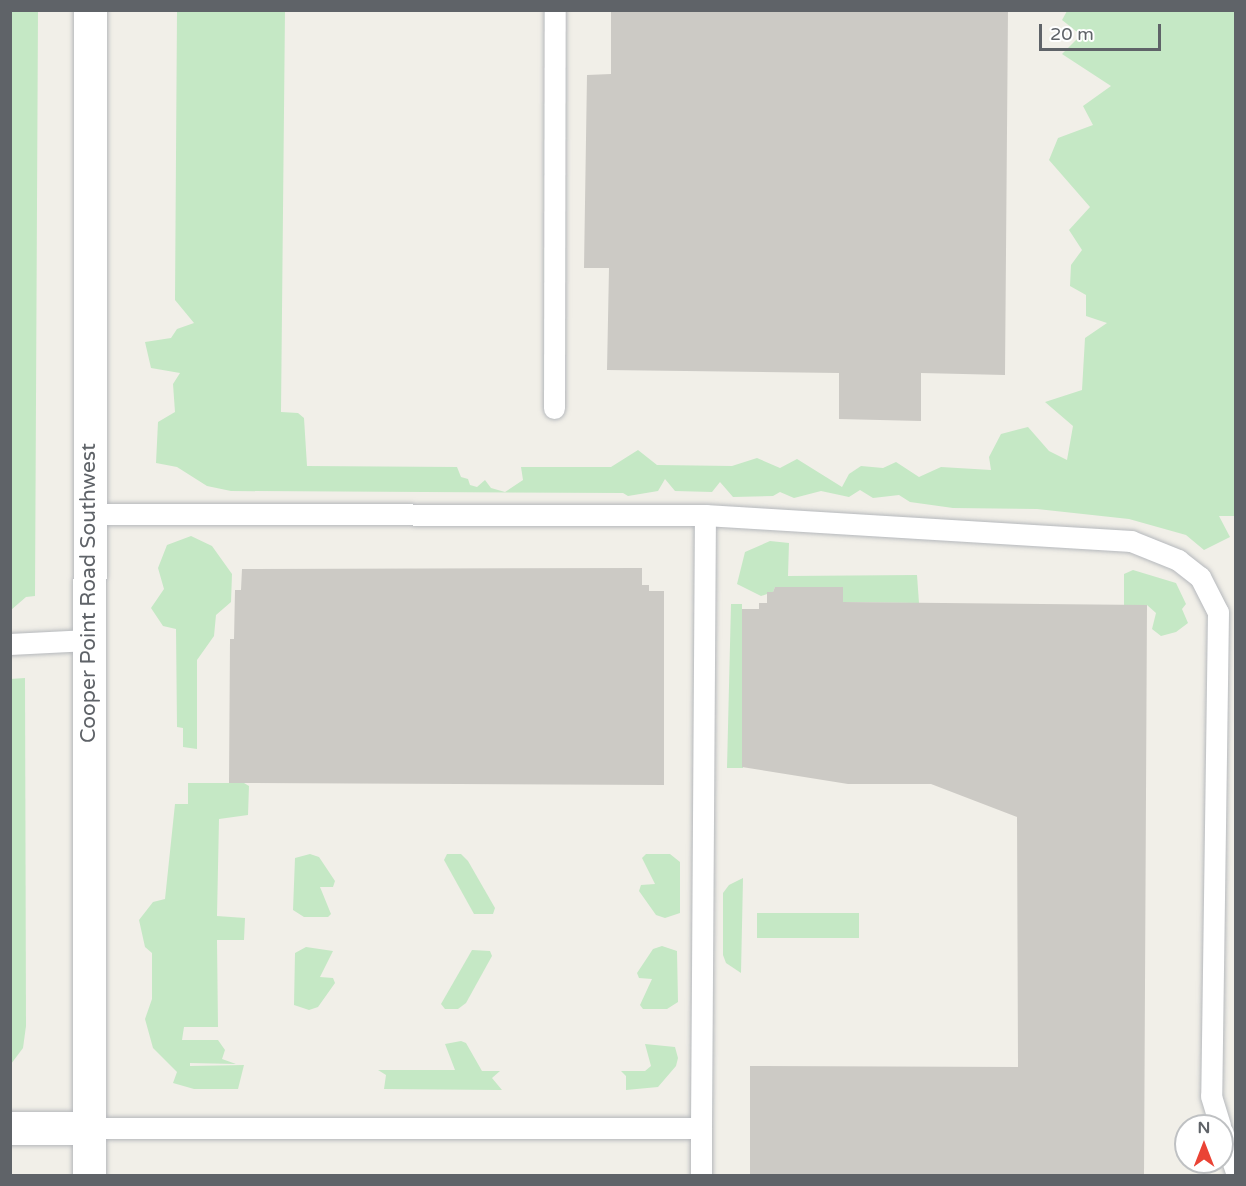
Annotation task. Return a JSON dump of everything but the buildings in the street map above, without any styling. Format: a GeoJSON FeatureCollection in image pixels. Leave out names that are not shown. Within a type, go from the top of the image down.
{"type":"FeatureCollection","features":[{"type":"Feature","properties":{"kind":"main road","name":"Cooper Point Road Southwest"},"geometry":{"type":"LineString","coordinates":[[89,1176],[90,10]]}},
{"type":"Feature","properties":{"kind":"main road"},"geometry":{"type":"LineString","coordinates":[[10,1128],[89,1128]]}},
{"type":"Feature","properties":{"kind":"lane"},"geometry":{"type":"LineString","coordinates":[[554,408],[555,10]]}},
{"type":"Feature","properties":{"kind":"lane"},"geometry":{"type":"LineString","coordinates":[[89,514],[705,515],[1131,541],[1156,548],[1200,577],[1218,612],[1211,1096],[1216,1114]]}},
{"type":"Feature","properties":{"kind":"lane"},"geometry":{"type":"LineString","coordinates":[[701,1176],[705,515]]}},
{"type":"Feature","properties":{"kind":"lane"},"geometry":{"type":"LineString","coordinates":[[10,644],[88,640]]}},
{"type":"Feature","properties":{"kind":"lane"},"geometry":{"type":"LineString","coordinates":[[89,1128],[701,1128]]}},
{"type":"Feature","properties":{"kind":"green space"},"geometry":{"type":"Polygon","coordinates":[[[38,10],[35,596],[26,597],[11,610],[10,11],[38,10]]]}},
{"type":"Feature","properties":{"kind":"green space"},"geometry":{"type":"Polygon","coordinates":[[[177,11],[285,11],[281,412],[298,413],[304,418],[307,466],[457,467],[461,477],[468,479],[470,485],[477,487],[485,480],[491,488],[505,492],[523,480],[521,467],[611,467],[638,450],[657,465],[732,466],[757,458],[780,468],[797,459],[842,487],[849,474],[861,466],[883,468],[896,462],[919,477],[941,467],[991,470],[989,457],[1001,434],[1028,427],[1049,451],[1067,460],[1073,426],[1045,402],[1082,390],[1085,338],[1107,323],[1086,316],[1086,295],[1070,286],[1071,265],[1082,250],[1069,230],[1090,207],[1049,160],[1058,138],[1093,125],[1083,106],[1111,86],[1062,54],[1081,35],[1062,20],[1067,11],[1235,11],[1236,516],[1219,516],[1230,537],[1204,550],[1186,535],[1129,519],[1037,509],[953,508],[910,502],[899,495],[873,498],[860,490],[849,497],[821,491],[794,498],[780,492],[773,496],[733,497],[720,482],[712,492],[675,491],[665,479],[658,491],[628,496],[623,493],[231,491],[207,486],[177,467],[156,463],[158,422],[175,412],[173,384],[180,373],[151,368],[145,342],[171,338],[177,329],[194,323],[175,300],[177,11]]]}},
{"type":"Feature","properties":{"kind":"green space"},"geometry":{"type":"Polygon","coordinates":[[[191,536],[212,546],[232,574],[231,602],[216,615],[214,636],[197,660],[197,749],[183,747],[183,728],[177,727],[176,629],[163,626],[151,608],[164,589],[158,568],[167,545],[191,536]]]}},
{"type":"Feature","properties":{"kind":"green space"},"geometry":{"type":"Polygon","coordinates":[[[770,541],[789,543],[788,576],[917,575],[919,603],[843,602],[843,587],[775,587],[773,592],[761,596],[737,584],[745,552],[770,541]]]}},
{"type":"Feature","properties":{"kind":"green space"},"geometry":{"type":"Polygon","coordinates":[[[1133,570],[1176,583],[1186,604],[1182,609],[1188,623],[1176,632],[1161,636],[1152,629],[1156,613],[1147,605],[1124,605],[1124,574],[1133,570]]]}},
{"type":"Feature","properties":{"kind":"green space"},"geometry":{"type":"Polygon","coordinates":[[[731,604],[742,604],[743,768],[727,768],[731,604]]]}},
{"type":"Feature","properties":{"kind":"green space"},"geometry":{"type":"Polygon","coordinates":[[[25,678],[26,1026],[23,1048],[11,1064],[10,679],[25,678]]]}},
{"type":"Feature","properties":{"kind":"green space"},"geometry":{"type":"Polygon","coordinates":[[[188,783],[244,783],[249,786],[248,815],[219,819],[217,916],[245,918],[244,940],[217,940],[218,1027],[184,1027],[182,1040],[218,1040],[225,1050],[222,1059],[236,1064],[190,1063],[190,1066],[244,1065],[238,1089],[194,1089],[173,1083],[177,1072],[153,1048],[145,1019],[152,999],[152,953],[145,947],[139,920],[153,902],[165,899],[175,804],[188,804],[188,783]]]}},
{"type":"Feature","properties":{"kind":"green space"},"geometry":{"type":"Polygon","coordinates":[[[310,854],[319,857],[335,881],[333,887],[320,887],[331,914],[328,917],[304,917],[293,910],[295,858],[310,854]]]}},
{"type":"Feature","properties":{"kind":"green space"},"geometry":{"type":"Polygon","coordinates":[[[447,854],[461,854],[468,861],[495,908],[493,914],[474,914],[444,860],[447,854]]]}},
{"type":"Feature","properties":{"kind":"green space"},"geometry":{"type":"Polygon","coordinates":[[[646,854],[670,854],[680,862],[680,913],[665,918],[656,915],[639,891],[641,885],[655,884],[642,858],[646,854]]]}},
{"type":"Feature","properties":{"kind":"green space"},"geometry":{"type":"Polygon","coordinates":[[[743,878],[741,973],[726,963],[723,955],[723,893],[729,885],[743,878]]]}},
{"type":"Feature","properties":{"kind":"green space"},"geometry":{"type":"Polygon","coordinates":[[[757,913],[859,913],[859,938],[757,938],[757,913]]]}},
{"type":"Feature","properties":{"kind":"green space"},"geometry":{"type":"Polygon","coordinates":[[[662,946],[677,951],[678,1002],[667,1009],[643,1009],[640,1005],[652,979],[639,978],[637,973],[653,949],[662,946]]]}},
{"type":"Feature","properties":{"kind":"green space"},"geometry":{"type":"Polygon","coordinates":[[[306,947],[333,951],[320,977],[333,978],[335,983],[318,1007],[309,1010],[294,1005],[295,953],[306,947]]]}},
{"type":"Feature","properties":{"kind":"green space"},"geometry":{"type":"Polygon","coordinates":[[[472,950],[490,951],[492,956],[466,1003],[458,1009],[445,1009],[441,1004],[472,950]]]}},
{"type":"Feature","properties":{"kind":"green space"},"geometry":{"type":"Polygon","coordinates":[[[461,1041],[466,1043],[482,1071],[500,1071],[492,1078],[502,1090],[384,1089],[386,1075],[378,1070],[455,1070],[445,1044],[461,1041]]]}},
{"type":"Feature","properties":{"kind":"green space"},"geometry":{"type":"Polygon","coordinates":[[[645,1044],[675,1047],[678,1058],[676,1066],[658,1087],[626,1090],[626,1076],[621,1071],[645,1071],[651,1066],[645,1044]]]}}]}
